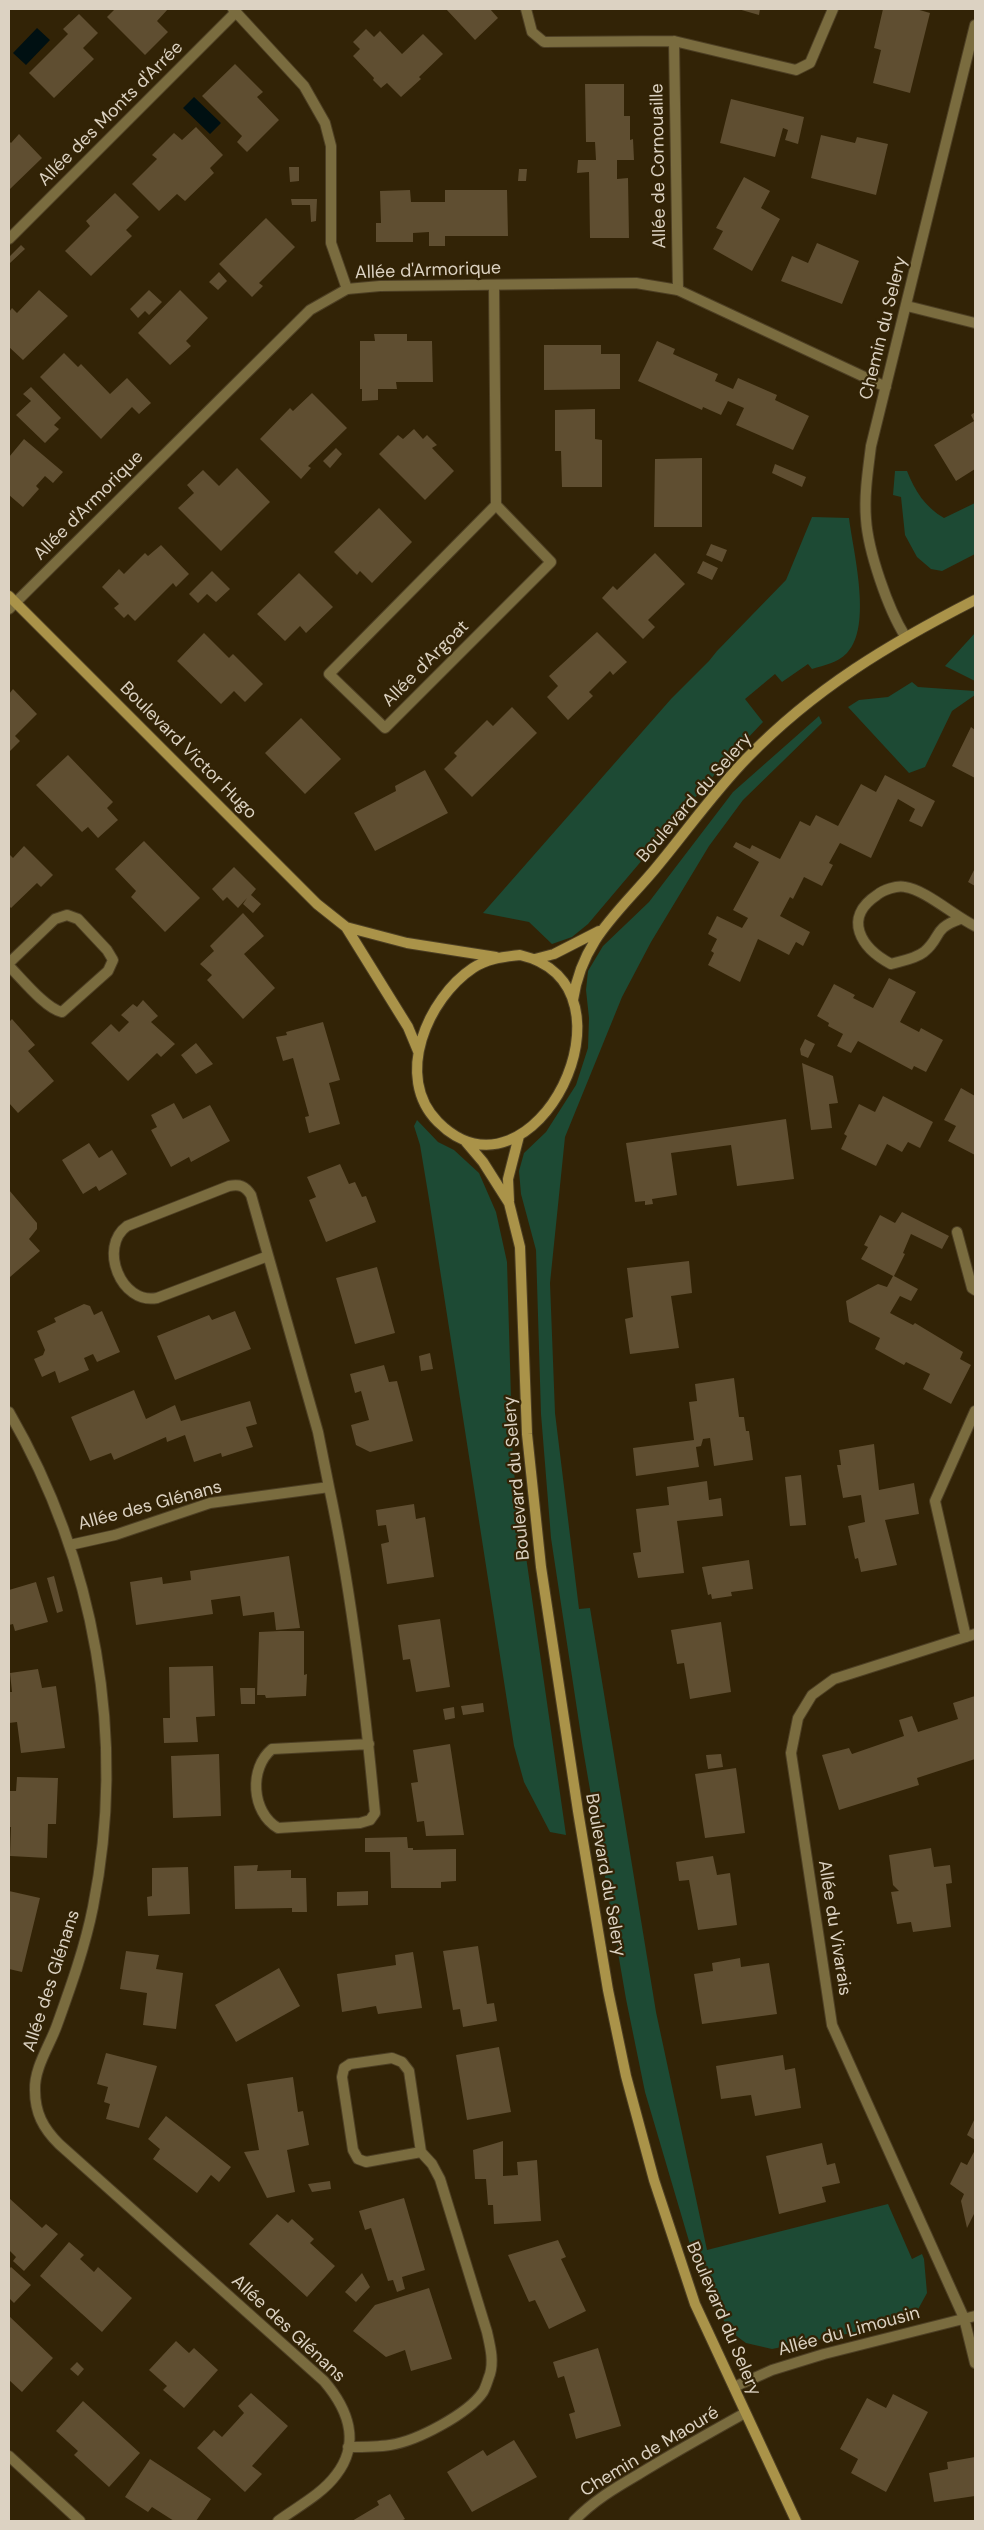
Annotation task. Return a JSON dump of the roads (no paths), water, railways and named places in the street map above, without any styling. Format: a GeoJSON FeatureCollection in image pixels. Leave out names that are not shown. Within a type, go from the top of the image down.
{"type":"FeatureCollection","features":[{"type":"Feature","properties":{"kind":"street"},"geometry":{"type":"LineString","coordinates":[[526,9],[532,32],[544,42],[674,41],[796,70],[810,63],[833,9]]}},
{"type":"Feature","properties":{"kind":"street","name":"Allée des Monts d'Arrée"},"geometry":{"type":"LineString","coordinates":[[9,239],[235,10],[304,86],[325,123],[331,146],[331,243],[347,289]]}},
{"type":"Feature","properties":{"kind":"street","name":"Chemin du Selery"},"geometry":{"type":"LineString","coordinates":[[905,636],[894,618],[885,594],[866,520],[871,446],[975,25]]}},
{"type":"Feature","properties":{"kind":"street","name":"Allée de Cornouaille"},"geometry":{"type":"LineString","coordinates":[[674,41],[678,290]]}},
{"type":"Feature","properties":{"kind":"street","name":"Allée d'Armorique"},"geometry":{"type":"LineString","coordinates":[[11,602],[310,310],[347,289],[380,286],[636,284],[678,290],[886,388]]}},
{"type":"Feature","properties":{"kind":"street"},"geometry":{"type":"LineString","coordinates":[[494,285],[496,505]]}},
{"type":"Feature","properties":{"kind":"street"},"geometry":{"type":"LineString","coordinates":[[906,306],[975,322]]}},
{"type":"Feature","properties":{"kind":"street","name":"Allée d'Argoat"},"geometry":{"type":"LineString","coordinates":[[496,505],[551,562],[385,728],[328,674],[496,505]]}},
{"type":"Feature","properties":{"kind":"street","name":"Boulevard du Selery"},"geometry":{"type":"LineString","coordinates":[[573,1000],[577,976],[600,931],[675,845],[716,793],[775,730],[850,671],[905,636],[975,600]]}},
{"type":"Feature","properties":{"kind":"street","name":"Boulevard Victor Hugo"},"geometry":{"type":"LineString","coordinates":[[11,602],[317,904],[346,927],[408,1027],[418,1051]]}},
{"type":"Feature","properties":{"kind":"street"},"geometry":{"type":"LineString","coordinates":[[960,919],[944,925],[924,952],[915,957],[890,964],[875,956],[862,940],[857,923],[865,903],[883,890],[905,886],[928,897],[960,919],[975,926]]}},
{"type":"Feature","properties":{"kind":"street"},"geometry":{"type":"LineString","coordinates":[[67,915],[78,919],[107,950],[113,960],[108,971],[62,1012],[55,1010],[48,1004],[9,965],[55,919],[67,915]]}},
{"type":"Feature","properties":{"kind":"street","name":"Boulevard Victor Hugo"},"geometry":{"type":"LineString","coordinates":[[346,927],[407,943],[497,957]]}},
{"type":"Feature","properties":{"kind":"street","name":"Boulevard du Selery"},"geometry":{"type":"LineString","coordinates":[[535,959],[554,954],[600,931]]}},
{"type":"Feature","properties":{"kind":"street"},"geometry":{"type":"LineString","coordinates":[[520,955],[535,959],[552,969],[564,982],[573,1000],[578,1016],[576,1053],[569,1071],[550,1107],[538,1121],[519,1136],[497,1144],[466,1142],[446,1129],[433,1116],[416,1075],[418,1051],[428,1023],[442,999],[460,978],[475,966],[497,957],[520,955]]}},
{"type":"Feature","properties":{"kind":"street","name":"Boulevard du Selery"},"geometry":{"type":"LineString","coordinates":[[519,1136],[508,1180],[509,1203],[520,1247],[522,1267],[527,1434],[541,1567],[578,1811],[608,1990],[626,2076],[654,2180],[677,2254],[699,2314],[796,2521]]}},
{"type":"Feature","properties":{"kind":"street","name":"Boulevard du Selery"},"geometry":{"type":"LineString","coordinates":[[466,1142],[483,1162],[509,1203]]}},
{"type":"Feature","properties":{"kind":"street"},"geometry":{"type":"LineString","coordinates":[[268,1256],[157,1298],[143,1299],[133,1294],[124,1283],[113,1249],[117,1235],[127,1226],[229,1186],[242,1185],[251,1195],[318,1432],[352,1620],[369,1744],[375,1813],[370,1820],[360,1823],[278,1828],[270,1823],[263,1814],[256,1795],[257,1774],[263,1757],[272,1749],[369,1744]]}},
{"type":"Feature","properties":{"kind":"street"},"geometry":{"type":"LineString","coordinates":[[957,1232],[972,1288],[975,1290]]}},
{"type":"Feature","properties":{"kind":"street"},"geometry":{"type":"LineString","coordinates":[[971,1636],[935,1500],[975,1411]]}},
{"type":"Feature","properties":{"kind":"street","name":"Allée des Glénans"},"geometry":{"type":"LineString","coordinates":[[9,1412],[39,1469],[70,1545],[86,1601],[102,1685],[106,1742],[105,1816],[93,1906],[84,1945],[56,2027],[36,2075],[36,2106],[46,2132],[324,2381],[344,2408],[350,2433],[344,2462],[335,2476],[278,2521]]}},
{"type":"Feature","properties":{"kind":"street","name":"Allée des Glénans"},"geometry":{"type":"LineString","coordinates":[[70,1545],[115,1535],[210,1504],[329,1487]]}},
{"type":"Feature","properties":{"kind":"street","name":"Allée du Vivarais"},"geometry":{"type":"LineString","coordinates":[[971,1636],[834,1679],[812,1696],[798,1718],[791,1753],[832,2025],[964,2318],[975,2363]]}},
{"type":"Feature","properties":{"kind":"street"},"geometry":{"type":"LineString","coordinates":[[348,2447],[392,2445],[412,2439],[428,2431],[471,2405],[483,2392],[490,2372],[492,2354],[487,2332],[440,2179],[432,2164],[421,2152],[409,2071],[402,2062],[392,2058],[350,2064],[344,2068],[342,2077],[353,2150],[358,2159],[366,2162],[421,2152]]}},
{"type":"Feature","properties":{"kind":"street","name":"Allée du Limousin"},"geometry":{"type":"LineString","coordinates":[[734,2387],[772,2370],[824,2354],[975,2316]]}},
{"type":"Feature","properties":{"kind":"street","name":"Chemin de Maouré"},"geometry":{"type":"LineString","coordinates":[[574,2521],[588,2506],[612,2490],[690,2442],[745,2413]]}},
{"type":"Feature","properties":{"kind":"street"},"geometry":{"type":"LineString","coordinates":[[9,2456],[80,2521]]}}]}
